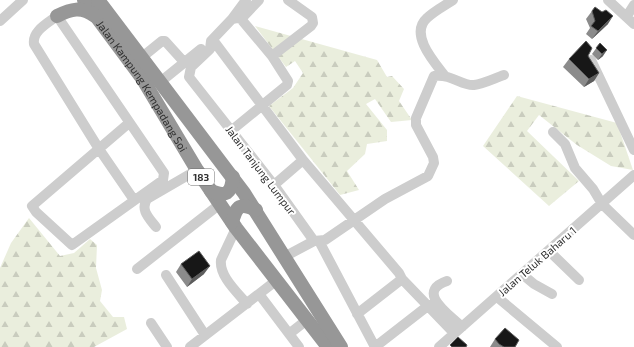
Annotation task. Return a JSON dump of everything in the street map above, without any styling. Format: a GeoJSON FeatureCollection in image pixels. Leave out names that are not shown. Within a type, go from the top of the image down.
{"type":"FeatureCollection","features":[{"type":"Feature","properties":{"kind":"highway"},"geometry":{"type":"LineString","coordinates":[[57,16],[64,0]]}},
{"type":"Feature","properties":{"kind":"highway","name":"Jalan Kampung Kempadang Soi"},"geometry":{"type":"LineString","coordinates":[[84,0],[151,92],[197,170],[234,225],[308,319],[328,347]]}},
{"type":"Feature","properties":{"kind":"highway","name":"Jalan Kampung Kempadang Soi"},"geometry":{"type":"LineString","coordinates":[[99,0],[159,82],[233,177],[256,210],[341,347]]}},
{"type":"Feature","properties":{"kind":"highway"},"geometry":{"type":"LineString","coordinates":[[57,16],[69,10],[79,8],[87,10],[100,21]]}},
{"type":"Feature","properties":{"kind":"highway"},"geometry":{"type":"LineString","coordinates":[[211,191],[222,195],[228,193],[232,187],[233,177]]}},
{"type":"Feature","properties":{"kind":"highway"},"geometry":{"type":"LineString","coordinates":[[234,225],[235,211],[239,206],[244,205],[256,210]]}},
{"type":"Feature","properties":{"kind":"street"},"geometry":{"type":"LineString","coordinates":[[0,21],[23,0]]}},
{"type":"Feature","properties":{"kind":"street"},"geometry":{"type":"LineString","coordinates":[[237,19],[246,0]]}},
{"type":"Feature","properties":{"kind":"street"},"geometry":{"type":"LineString","coordinates":[[159,82],[212,41],[259,0]]}},
{"type":"Feature","properties":{"kind":"street"},"geometry":{"type":"LineString","coordinates":[[272,56],[312,26],[313,23],[312,17],[288,0]]}},
{"type":"Feature","properties":{"kind":"street"},"geometry":{"type":"LineString","coordinates":[[444,76],[430,56],[421,37],[420,31],[426,19],[453,0]]}},
{"type":"Feature","properties":{"kind":"street"},"geometry":{"type":"LineString","coordinates":[[608,0],[630,20],[634,5]]}},
{"type":"Feature","properties":{"kind":"street"},"geometry":{"type":"LineString","coordinates":[[129,123],[99,149],[32,206],[36,212],[72,245],[163,180],[164,173],[57,16],[36,33],[33,38],[34,44],[99,149],[134,200]]}},
{"type":"Feature","properties":{"kind":"street"},"geometry":{"type":"LineString","coordinates":[[232,130],[287,85],[287,78],[272,56],[237,19]]}},
{"type":"Feature","properties":{"kind":"street"},"geometry":{"type":"LineString","coordinates":[[141,58],[162,40],[165,41],[184,62]]}},
{"type":"Feature","properties":{"kind":"street"},"geometry":{"type":"LineString","coordinates":[[212,41],[303,160],[355,219],[399,273],[402,279],[458,330]]}},
{"type":"Feature","properties":{"kind":"street","name":"Jalan Tanjung Lumpur"},"geometry":{"type":"LineString","coordinates":[[212,41],[210,49],[191,67],[189,72],[192,82],[232,130],[316,241],[375,347]]}},
{"type":"Feature","properties":{"kind":"street"},"geometry":{"type":"LineString","coordinates":[[591,60],[634,150]]}},
{"type":"Feature","properties":{"kind":"street"},"geometry":{"type":"LineString","coordinates":[[284,257],[316,241],[325,240],[385,199],[428,176],[434,163],[433,157],[416,125],[416,118],[434,76],[452,77],[465,84],[474,85],[504,75]]}},
{"type":"Feature","properties":{"kind":"street"},"geometry":{"type":"LineString","coordinates":[[553,132],[565,144],[574,168],[593,189],[602,204],[634,235]]}},
{"type":"Feature","properties":{"kind":"street"},"geometry":{"type":"LineString","coordinates":[[274,185],[303,160]]}},
{"type":"Feature","properties":{"kind":"street"},"geometry":{"type":"LineString","coordinates":[[156,227],[144,210],[144,205],[147,199],[197,170]]}},
{"type":"Feature","properties":{"kind":"street","name":"Jalan Teluk Baharu 1"},"geometry":{"type":"LineString","coordinates":[[439,347],[602,204],[634,174]]}},
{"type":"Feature","properties":{"kind":"street"},"geometry":{"type":"LineString","coordinates":[[137,269],[220,204]]}},
{"type":"Feature","properties":{"kind":"street"},"geometry":{"type":"LineString","coordinates":[[234,225],[220,260],[220,265],[223,273],[247,304]]}},
{"type":"Feature","properties":{"kind":"street"},"geometry":{"type":"LineString","coordinates":[[549,251],[579,280]]}},
{"type":"Feature","properties":{"kind":"street"},"geometry":{"type":"LineString","coordinates":[[522,274],[534,284],[552,294]]}},
{"type":"Feature","properties":{"kind":"street"},"geometry":{"type":"LineString","coordinates":[[166,275],[205,335]]}},
{"type":"Feature","properties":{"kind":"street"},"geometry":{"type":"LineString","coordinates":[[357,314],[402,279]]}},
{"type":"Feature","properties":{"kind":"street"},"geometry":{"type":"LineString","coordinates":[[190,347],[277,280]]}},
{"type":"Feature","properties":{"kind":"street"},"geometry":{"type":"LineString","coordinates":[[447,281],[436,286],[433,290],[434,300],[458,330]]}},
{"type":"Feature","properties":{"kind":"street"},"geometry":{"type":"LineString","coordinates":[[259,294],[300,347]]}},
{"type":"Feature","properties":{"kind":"street"},"geometry":{"type":"LineString","coordinates":[[497,297],[557,347]]}},
{"type":"Feature","properties":{"kind":"street"},"geometry":{"type":"LineString","coordinates":[[375,347],[429,305]]}},
{"type":"Feature","properties":{"kind":"street"},"geometry":{"type":"LineString","coordinates":[[289,334],[308,319]]}},
{"type":"Feature","properties":{"kind":"street"},"geometry":{"type":"LineString","coordinates":[[151,323],[167,347]]}},
{"type":"Feature","properties":{"kind":"green space"},"geometry":{"type":"Polygon","coordinates":[[[255,26],[377,60],[387,77],[392,76],[404,89],[399,101],[412,120],[391,122],[375,99],[366,104],[387,130],[387,141],[367,144],[365,154],[347,171],[359,190],[340,195],[269,106],[293,88],[303,73],[295,61],[286,67],[255,26]]]}},
{"type":"Feature","properties":{"kind":"green space"},"geometry":{"type":"Polygon","coordinates":[[[517,96],[617,123],[633,170],[611,166],[577,145],[539,115],[527,131],[579,181],[549,206],[483,146],[517,96]]]}},
{"type":"Feature","properties":{"kind":"green space"},"geometry":{"type":"Polygon","coordinates":[[[29,218],[60,256],[74,253],[90,239],[97,245],[96,268],[102,290],[100,301],[113,317],[124,317],[127,329],[94,347],[0,347],[0,268],[11,243],[29,218]]]}},
{"type":"Feature","properties":{"kind":"building"},"geometry":{"type":"Polygon","coordinates":[[[595,7],[602,12],[606,10],[613,16],[598,31],[591,26],[595,21],[592,11],[595,7]]]}},
{"type":"Feature","properties":{"kind":"building"},"geometry":{"type":"Polygon","coordinates":[[[586,41],[592,48],[588,56],[599,73],[589,79],[569,59],[586,41]]]}},
{"type":"Feature","properties":{"kind":"building"},"geometry":{"type":"Polygon","coordinates":[[[600,43],[607,50],[602,54],[596,48],[600,43]]]}},
{"type":"Feature","properties":{"kind":"building"},"geometry":{"type":"Polygon","coordinates":[[[199,251],[210,266],[192,279],[181,264],[199,251]]]}},
{"type":"Feature","properties":{"kind":"building"},"geometry":{"type":"Polygon","coordinates":[[[505,328],[519,340],[515,347],[504,347],[495,339],[505,328]]]}},
{"type":"Feature","properties":{"kind":"building"},"geometry":{"type":"Polygon","coordinates":[[[458,337],[467,345],[466,347],[452,347],[450,345],[458,337]]]}}]}
